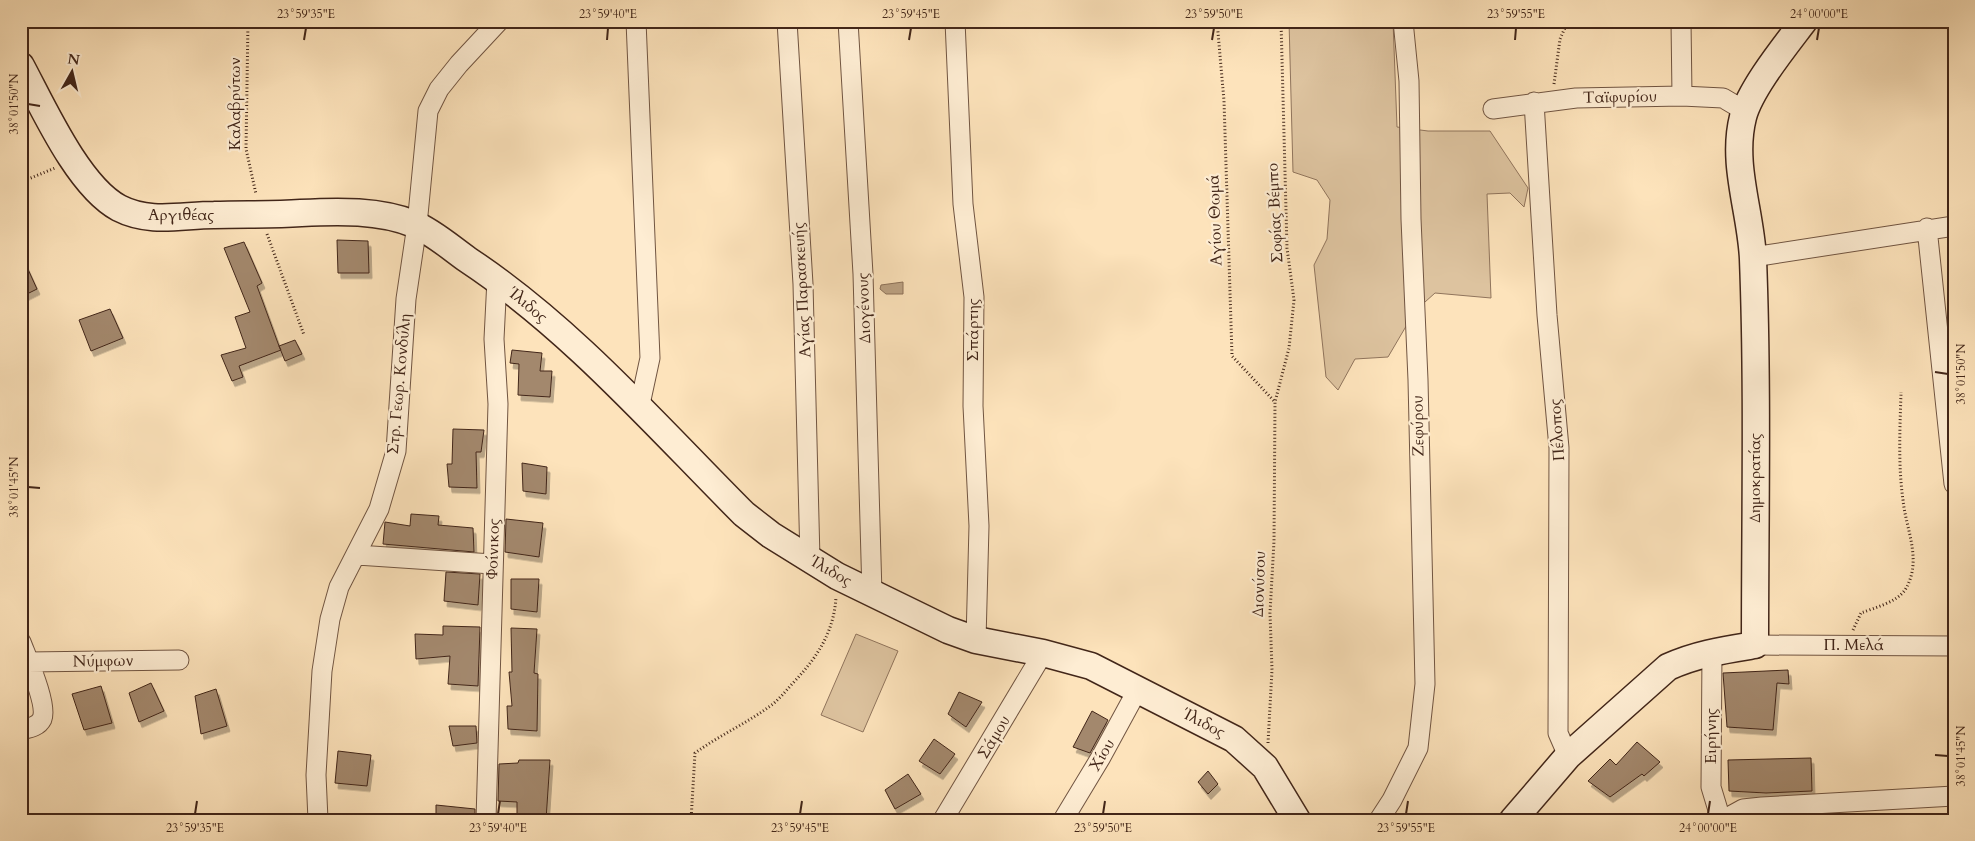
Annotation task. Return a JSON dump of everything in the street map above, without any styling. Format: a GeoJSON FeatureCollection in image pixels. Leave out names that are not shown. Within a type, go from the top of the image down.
{"type":"FeatureCollection","features":[{"type":"Feature","properties":{"kind":"street","name":"Στρ. Γεωρ. Κονδύλη"},"geometry":{"type":"LineString","coordinates":[[318,820],[316,775],[324,662],[330,619],[339,587],[379,509],[396,451],[406,298],[417,225],[428,111],[444,82],[498,21]]}},
{"type":"Feature","properties":{"kind":"street"},"geometry":{"type":"LineString","coordinates":[[636,21],[650,358],[639,409]]}},
{"type":"Feature","properties":{"kind":"street","name":"Αγίας Παρασκευής"},"geometry":{"type":"LineString","coordinates":[[787,21],[803,284],[810,559]]}},
{"type":"Feature","properties":{"kind":"street","name":"Διογένους"},"geometry":{"type":"LineString","coordinates":[[848,21],[863,274],[872,594]]}},
{"type":"Feature","properties":{"kind":"street","name":"Σπάρτης"},"geometry":{"type":"LineString","coordinates":[[955,21],[963,204],[974,297],[973,406],[979,526],[976,640]]}},
{"type":"Feature","properties":{"kind":"street","name":"Ζεφύρου"},"geometry":{"type":"LineString","coordinates":[[1379,820],[1392,800],[1418,748],[1425,684],[1418,380],[1411,219],[1409,81],[1403,21]]}},
{"type":"Feature","properties":{"kind":"street"},"geometry":{"type":"LineString","coordinates":[[1681,21],[1682,96]]}},
{"type":"Feature","properties":{"kind":"street","name":"Δημοκρατίας"},"geometry":{"type":"LineString","coordinates":[[1755,645],[1753,257],[1741,173],[1740,139],[1745,111],[1764,78],[1804,21]]}},
{"type":"Feature","properties":{"kind":"street","name":"Αργιθέας"},"geometry":{"type":"LineString","coordinates":[[21,66],[74,160],[92,187],[118,208],[137,214],[179,218],[213,214],[261,216],[360,213],[394,217],[417,225]]}},
{"type":"Feature","properties":{"kind":"street","name":"Ταϊφυρίου"},"geometry":{"type":"LineString","coordinates":[[1493,109],[1534,102],[1576,98],[1682,96],[1722,98],[1745,111]]}},
{"type":"Feature","properties":{"kind":"street","name":"Πέλοπος"},"geometry":{"type":"LineString","coordinates":[[1534,102],[1547,315],[1559,448],[1558,733],[1568,756]]}},
{"type":"Feature","properties":{"kind":"street","name":"Ίλιδος"},"geometry":{"type":"LineString","coordinates":[[417,225],[496,279],[566,337],[744,514],[771,535],[837,576],[948,630],[976,640],[1043,653],[1091,666],[1234,739],[1265,767],[1297,820]]}},
{"type":"Feature","properties":{"kind":"street"},"geometry":{"type":"LineString","coordinates":[[1753,257],[1927,228],[1954,226]]}},
{"type":"Feature","properties":{"kind":"street"},"geometry":{"type":"LineString","coordinates":[[1927,228],[1949,399],[1954,484]]}},
{"type":"Feature","properties":{"kind":"street","name":"Φοίνικος"},"geometry":{"type":"LineString","coordinates":[[486,820],[498,404],[494,339],[496,279]]}},
{"type":"Feature","properties":{"kind":"street"},"geometry":{"type":"LineString","coordinates":[[357,554],[492,564]]}},
{"type":"Feature","properties":{"kind":"street"},"geometry":{"type":"LineString","coordinates":[[21,642],[43,707],[42,720],[34,728],[21,730]]}},
{"type":"Feature","properties":{"kind":"street"},"geometry":{"type":"LineString","coordinates":[[1513,820],[1568,756],[1668,667],[1688,658],[1755,645]]}},
{"type":"Feature","properties":{"kind":"street","name":"Π. Μελά"},"geometry":{"type":"LineString","coordinates":[[1755,645],[1954,646]]}},
{"type":"Feature","properties":{"kind":"street","name":"Ειρήνης"},"geometry":{"type":"LineString","coordinates":[[1712,652],[1711,787],[1722,820]]}},
{"type":"Feature","properties":{"kind":"street","name":"Σάμου"},"geometry":{"type":"LineString","coordinates":[[944,820],[1043,653]]}},
{"type":"Feature","properties":{"kind":"street","name":"Νύμφων"},"geometry":{"type":"LineString","coordinates":[[28,662],[179,660]]}},
{"type":"Feature","properties":{"kind":"street","name":"Χίου"},"geometry":{"type":"LineString","coordinates":[[1062,820],[1101,757],[1138,689]]}},
{"type":"Feature","properties":{"kind":"street"},"geometry":{"type":"LineString","coordinates":[[1722,820],[1743,809],[1762,807],[1954,796]]}},
{"type":"Feature","properties":{"kind":"path","name":"Καλαβρύτων"},"geometry":{"type":"LineString","coordinates":[[248,21],[246,149],[261,216],[304,335]]}},
{"type":"Feature","properties":{"kind":"path","name":"Αγίου Θωμά"},"geometry":{"type":"LineString","coordinates":[[1217,21],[1224,101],[1232,356],[1275,402]]}},
{"type":"Feature","properties":{"kind":"path","name":"Σοφίας Βέμπο"},"geometry":{"type":"LineString","coordinates":[[1275,402],[1290,348],[1294,300],[1287,248],[1282,21]]}},
{"type":"Feature","properties":{"kind":"path"},"geometry":{"type":"LineString","coordinates":[[1554,101],[1554,71],[1560,39],[1568,21]]}},
{"type":"Feature","properties":{"kind":"path"},"geometry":{"type":"LineString","coordinates":[[21,182],[74,160]]}},
{"type":"Feature","properties":{"kind":"path"},"geometry":{"type":"LineString","coordinates":[[1852,645],[1853,626],[1861,613],[1884,604],[1904,592],[1912,574],[1913,552],[1910,530],[1902,501],[1901,392]]}},
{"type":"Feature","properties":{"kind":"path","name":"Διονύσου"},"geometry":{"type":"LineString","coordinates":[[1265,767],[1272,680],[1270,613],[1274,541],[1275,402]]}},
{"type":"Feature","properties":{"kind":"path"},"geometry":{"type":"LineString","coordinates":[[691,820],[695,753],[717,737],[774,703],[810,665],[827,639],[835,609],[837,576]]}},
{"type":"Feature","properties":{"kind":"shaded area"},"geometry":{"type":"Polygon","coordinates":[[[1289,21],[1393,21],[1397,127],[1428,131],[1490,131],[1528,188],[1524,207],[1510,193],[1487,194],[1491,298],[1435,293],[1415,311],[1388,357],[1355,359],[1338,390],[1326,377],[1314,265],[1327,239],[1330,200],[1317,180],[1293,172],[1289,21]]]}},
{"type":"Feature","properties":{"kind":"shaded area"},"geometry":{"type":"Polygon","coordinates":[[[903,282],[903,294],[886,294],[880,289],[881,285],[903,282]]]}},
{"type":"Feature","properties":{"kind":"shaded area"},"geometry":{"type":"Polygon","coordinates":[[[856,634],[898,651],[863,732],[821,715],[856,634]]]}},
{"type":"Feature","properties":{"kind":"building"},"geometry":{"type":"Polygon","coordinates":[[[337,240],[368,241],[369,273],[338,273],[337,240]]]}},
{"type":"Feature","properties":{"kind":"building"},"geometry":{"type":"Polygon","coordinates":[[[244,242],[262,283],[257,286],[279,346],[295,340],[302,354],[285,361],[281,350],[239,366],[243,377],[232,381],[221,355],[246,348],[235,317],[250,312],[224,248],[244,242]]]}},
{"type":"Feature","properties":{"kind":"building"},"geometry":{"type":"Polygon","coordinates":[[[21,254],[37,289],[21,297],[21,254]]]}},
{"type":"Feature","properties":{"kind":"building"},"geometry":{"type":"Polygon","coordinates":[[[110,309],[123,338],[91,351],[79,320],[110,309]]]}},
{"type":"Feature","properties":{"kind":"building"},"geometry":{"type":"Polygon","coordinates":[[[512,350],[542,353],[540,371],[552,371],[550,397],[518,395],[519,364],[510,363],[512,350]]]}},
{"type":"Feature","properties":{"kind":"building"},"geometry":{"type":"Polygon","coordinates":[[[453,429],[484,430],[481,452],[476,452],[477,488],[449,487],[447,464],[452,464],[453,429]]]}},
{"type":"Feature","properties":{"kind":"building"},"geometry":{"type":"Polygon","coordinates":[[[522,463],[547,467],[546,494],[523,491],[522,463]]]}},
{"type":"Feature","properties":{"kind":"building"},"geometry":{"type":"Polygon","coordinates":[[[411,514],[439,516],[438,525],[473,528],[474,552],[383,544],[385,522],[410,526],[411,514]]]}},
{"type":"Feature","properties":{"kind":"building"},"geometry":{"type":"Polygon","coordinates":[[[506,519],[543,523],[539,557],[505,552],[506,519]]]}},
{"type":"Feature","properties":{"kind":"building"},"geometry":{"type":"Polygon","coordinates":[[[446,572],[480,574],[478,605],[444,601],[446,572]]]}},
{"type":"Feature","properties":{"kind":"building"},"geometry":{"type":"Polygon","coordinates":[[[511,579],[539,579],[537,612],[511,609],[511,579]]]}},
{"type":"Feature","properties":{"kind":"building"},"geometry":{"type":"Polygon","coordinates":[[[443,626],[480,627],[478,686],[448,684],[450,656],[416,659],[415,634],[443,635],[443,626]]]}},
{"type":"Feature","properties":{"kind":"building"},"geometry":{"type":"Polygon","coordinates":[[[511,628],[537,629],[534,673],[538,674],[537,731],[508,729],[507,706],[512,706],[509,672],[512,672],[511,628]]]}},
{"type":"Feature","properties":{"kind":"building"},"geometry":{"type":"Polygon","coordinates":[[[1788,670],[1789,684],[1777,683],[1773,730],[1727,727],[1723,673],[1788,670]]]}},
{"type":"Feature","properties":{"kind":"building"},"geometry":{"type":"Polygon","coordinates":[[[151,683],[164,711],[139,722],[129,693],[151,683]]]}},
{"type":"Feature","properties":{"kind":"building"},"geometry":{"type":"Polygon","coordinates":[[[101,686],[112,723],[84,730],[72,694],[101,686]]]}},
{"type":"Feature","properties":{"kind":"building"},"geometry":{"type":"Polygon","coordinates":[[[216,689],[227,726],[201,734],[195,696],[216,689]]]}},
{"type":"Feature","properties":{"kind":"building"},"geometry":{"type":"Polygon","coordinates":[[[959,692],[982,702],[966,727],[948,714],[959,692]]]}},
{"type":"Feature","properties":{"kind":"building"},"geometry":{"type":"Polygon","coordinates":[[[1092,711],[1108,720],[1090,753],[1073,747],[1092,711]]]}},
{"type":"Feature","properties":{"kind":"building"},"geometry":{"type":"Polygon","coordinates":[[[449,726],[476,726],[477,743],[453,746],[449,726]]]}},
{"type":"Feature","properties":{"kind":"building"},"geometry":{"type":"Polygon","coordinates":[[[934,739],[955,754],[940,774],[919,761],[934,739]]]}},
{"type":"Feature","properties":{"kind":"building"},"geometry":{"type":"Polygon","coordinates":[[[1637,742],[1660,762],[1644,776],[1642,774],[1610,797],[1588,781],[1610,759],[1616,765],[1637,742]]]}},
{"type":"Feature","properties":{"kind":"building"},"geometry":{"type":"Polygon","coordinates":[[[338,751],[371,755],[367,786],[335,783],[338,751]]]}},
{"type":"Feature","properties":{"kind":"building"},"geometry":{"type":"Polygon","coordinates":[[[1811,758],[1812,791],[1766,793],[1729,791],[1728,760],[1811,758]]]}},
{"type":"Feature","properties":{"kind":"building"},"geometry":{"type":"Polygon","coordinates":[[[519,760],[550,760],[546,820],[517,820],[517,802],[498,801],[499,764],[518,763],[519,760]]]}},
{"type":"Feature","properties":{"kind":"building"},"geometry":{"type":"Polygon","coordinates":[[[1208,771],[1218,784],[1208,794],[1198,782],[1208,771]]]}},
{"type":"Feature","properties":{"kind":"building"},"geometry":{"type":"Polygon","coordinates":[[[908,774],[921,794],[895,809],[885,790],[908,774]]]}},
{"type":"Feature","properties":{"kind":"building"},"geometry":{"type":"Polygon","coordinates":[[[436,805],[475,809],[475,820],[436,820],[436,805]]]}}]}
